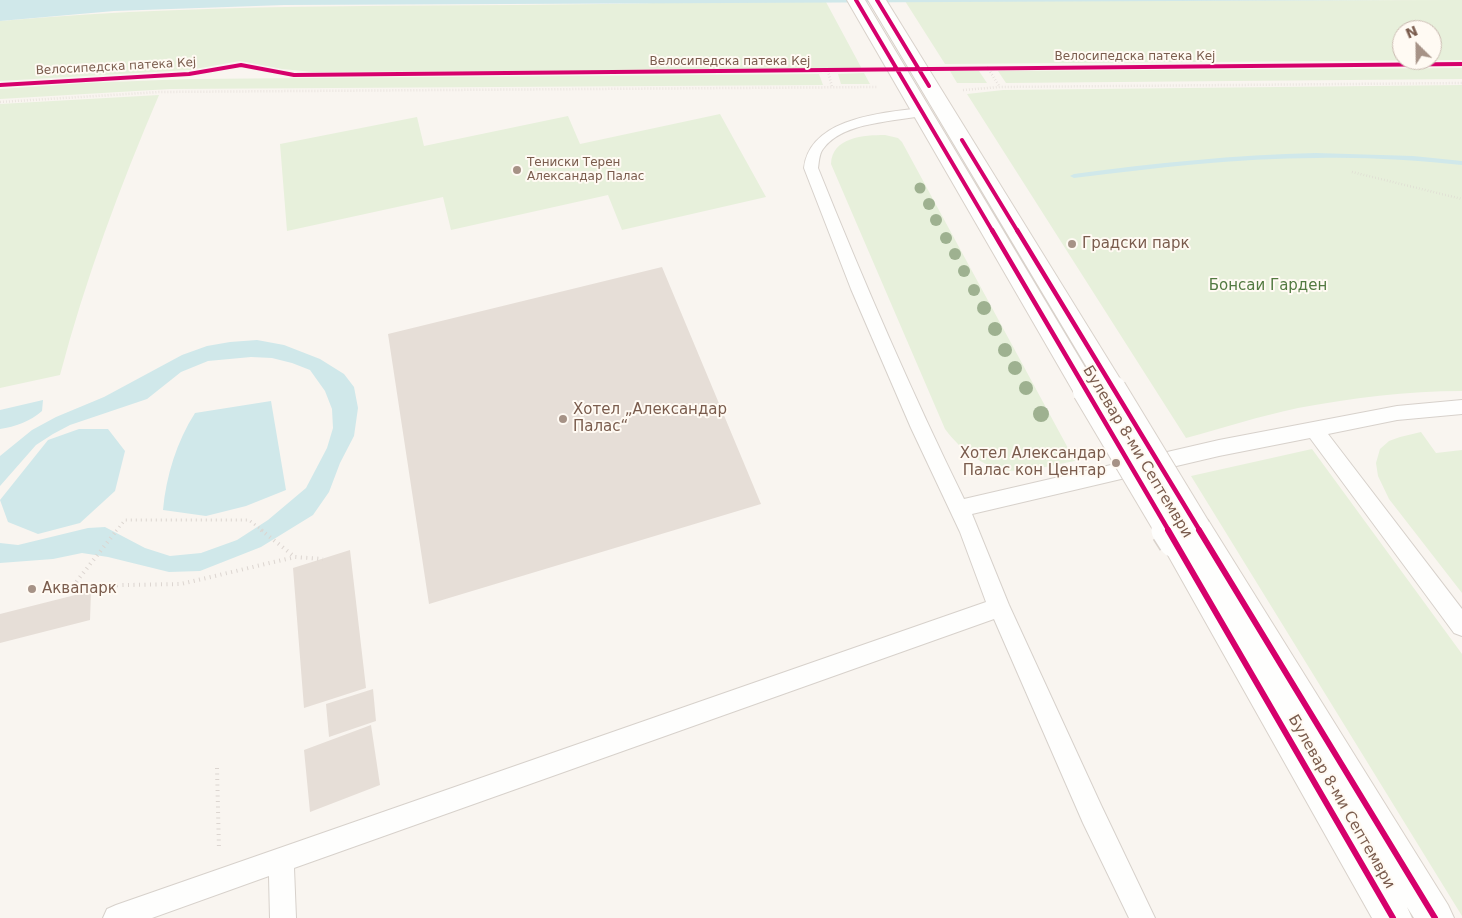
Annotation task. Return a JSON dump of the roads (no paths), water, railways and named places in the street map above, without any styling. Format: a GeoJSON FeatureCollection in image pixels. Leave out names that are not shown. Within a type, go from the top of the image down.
{"type":"FeatureCollection","features":[{"type":"Feature","properties":{"kind":"street","name":"Булевар 8-ми Септември"},"geometry":{"type":"LineString","coordinates":[[856,0],[918,86],[1113,389],[1187,535],[1393,918]]}},
{"type":"Feature","properties":{"kind":"street","name":"Булевар 8-ми Септември"},"geometry":{"type":"LineString","coordinates":[[877,0],[918,86],[921,112],[1086,391],[1187,535],[1435,918]]}},
{"type":"Feature","properties":{"kind":"lane"},"geometry":{"type":"LineString","coordinates":[[921,112],[899,114],[839,131],[826,138],[819,145],[812,155],[811,168],[838,240],[920,428],[961,508],[999,607],[1092,814],[1142,918]]}},
{"type":"Feature","properties":{"kind":"lane"},"geometry":{"type":"LineString","coordinates":[[961,508],[1219,448],[1397,413],[1462,407]]}},
{"type":"Feature","properties":{"kind":"lane"},"geometry":{"type":"LineString","coordinates":[[1314,429],[1462,626]]}},
{"type":"Feature","properties":{"kind":"lane"},"geometry":{"type":"LineString","coordinates":[[116,918],[999,607]]}},
{"type":"Feature","properties":{"kind":"lane"},"geometry":{"type":"LineString","coordinates":[[281,861],[284,918]]}},
{"type":"Feature","properties":{"kind":"water"},"geometry":{"type":"Polygon","coordinates":[[[0,0],[1397,0],[284,5],[114,11],[0,21],[0,0]]]}},
{"type":"Feature","properties":{"kind":"water"},"geometry":{"type":"Polygon","coordinates":[[[257,340],[284,345],[320,359],[344,374],[354,387],[358,408],[354,436],[340,463],[329,492],[313,515],[261,547],[200,571],[169,572],[108,557],[82,553],[53,559],[0,563],[0,543],[18,545],[88,528],[105,527],[145,548],[170,556],[201,553],[237,540],[268,520],[306,488],[327,448],[333,428],[332,409],[325,391],[310,370],[272,358],[251,357],[208,361],[181,372],[147,399],[70,425],[36,445],[0,486],[0,456],[32,430],[56,417],[104,397],[182,355],[207,346],[257,340]]]}},
{"type":"Feature","properties":{"kind":"water"},"geometry":{"type":"Polygon","coordinates":[[[43,400],[42,411],[38,415],[22,423],[0,429],[0,410],[43,400]]]}},
{"type":"Feature","properties":{"kind":"water"},"geometry":{"type":"Polygon","coordinates":[[[271,401],[286,490],[246,506],[206,516],[163,510],[173,459],[195,413],[271,401]]]}},
{"type":"Feature","properties":{"kind":"water"},"geometry":{"type":"Polygon","coordinates":[[[79,429],[108,429],[125,451],[115,491],[80,523],[38,534],[8,522],[0,500],[48,440],[79,429]]]}},
{"type":"Feature","properties":{"kind":"waterway"},"geometry":{"type":"LineString","coordinates":[[1074,176],[1171,164],[1316,155],[1365,155],[1462,163]]}},
{"type":"Feature","properties":{"kind":"place","name":"Тениски Терен Александар Палас"},"geometry":{"type":"Point","coordinates":[517,170]}},
{"type":"Feature","properties":{"kind":"place","name":"Градски парк"},"geometry":{"type":"Point","coordinates":[1072,244]}},
{"type":"Feature","properties":{"kind":"place","name":"Хотел „Александар Палас“"},"geometry":{"type":"Point","coordinates":[563,419]}},
{"type":"Feature","properties":{"kind":"place","name":"Хотел Александар Палас кон Центар"},"geometry":{"type":"Point","coordinates":[1116,463]}},
{"type":"Feature","properties":{"kind":"place","name":"Аквапарк"},"geometry":{"type":"Point","coordinates":[32,589]}},
{"type":"Feature","properties":{"kind":"park label","name":"Бонсаи Гарден"},"geometry":{"type":"Point","coordinates":[1268,286]}}]}
